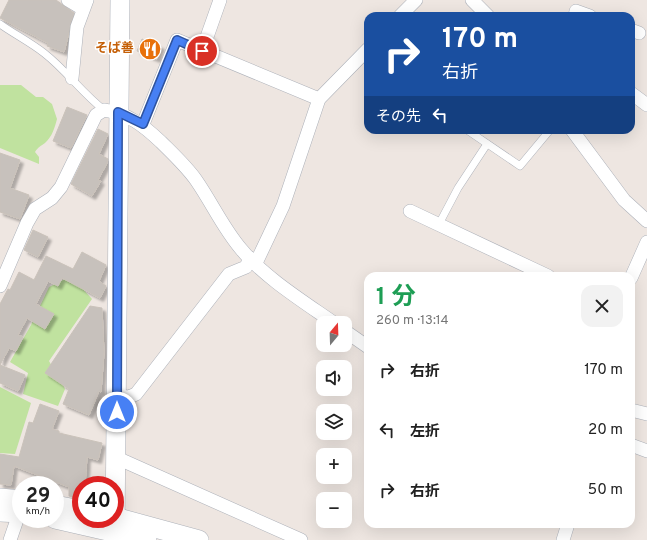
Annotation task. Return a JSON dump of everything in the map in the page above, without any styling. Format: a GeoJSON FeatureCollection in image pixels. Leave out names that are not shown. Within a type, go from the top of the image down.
{"type":"FeatureCollection","features":[{"type":"Feature","properties":{"kind":"street"},"geometry":{"type":"LineString","coordinates":[[68,0],[85,4],[76,35],[72,78]]}},
{"type":"Feature","properties":{"kind":"street"},"geometry":{"type":"LineString","coordinates":[[116,476],[117,396],[111,111],[120,0]]}},
{"type":"Feature","properties":{"kind":"street"},"geometry":{"type":"LineString","coordinates":[[202,51],[220,0]]}},
{"type":"Feature","properties":{"kind":"street"},"geometry":{"type":"LineString","coordinates":[[404,12],[416,0]]}},
{"type":"Feature","properties":{"kind":"street"},"geometry":{"type":"LineString","coordinates":[[472,0],[484,12]]}},
{"type":"Feature","properties":{"kind":"street"},"geometry":{"type":"LineString","coordinates":[[143,124],[177,40],[319,99]]}},
{"type":"Feature","properties":{"kind":"street"},"geometry":{"type":"LineString","coordinates":[[117,396],[129,398],[136,394],[229,274],[246,267],[253,261],[283,206],[319,99],[364,53]]}},
{"type":"Feature","properties":{"kind":"street"},"geometry":{"type":"LineString","coordinates":[[635,96],[647,105]]}},
{"type":"Feature","properties":{"kind":"street"},"geometry":{"type":"LineString","coordinates":[[0,286],[35,209],[52,198],[61,187],[96,115],[111,111],[143,124],[180,160],[196,181],[227,232],[253,261],[281,285],[324,316]]}},
{"type":"Feature","properties":{"kind":"street"},"geometry":{"type":"LineString","coordinates":[[575,134],[624,200],[647,221]]}},
{"type":"Feature","properties":{"kind":"street"},"geometry":{"type":"LineString","coordinates":[[410,211],[540,272]]}},
{"type":"Feature","properties":{"kind":"street"},"geometry":{"type":"LineString","coordinates":[[634,272],[647,242]]}},
{"type":"Feature","properties":{"kind":"street"},"geometry":{"type":"LineString","coordinates":[[352,336],[364,344]]}},
{"type":"Feature","properties":{"kind":"street"},"geometry":{"type":"LineString","coordinates":[[635,411],[647,414]]}},
{"type":"Feature","properties":{"kind":"street"},"geometry":{"type":"LineString","coordinates":[[635,446],[647,451]]}},
{"type":"Feature","properties":{"kind":"street"},"geometry":{"type":"LineString","coordinates":[[117,458],[301,540]]}},
{"type":"Feature","properties":{"kind":"street"},"geometry":{"type":"LineString","coordinates":[[0,498],[12,504]]}},
{"type":"Feature","properties":{"kind":"street"},"geometry":{"type":"LineString","coordinates":[[0,512],[12,510]]}},
{"type":"Feature","properties":{"kind":"street"},"geometry":{"type":"LineString","coordinates":[[124,524],[199,540]]}},
{"type":"Feature","properties":{"kind":"street"},"geometry":{"type":"LineString","coordinates":[[124,527],[147,540]]}},
{"type":"Feature","properties":{"kind":"street"},"geometry":{"type":"LineString","coordinates":[[10,540],[14,528]]}},
{"type":"Feature","properties":{"kind":"street"},"geometry":{"type":"LineString","coordinates":[[563,540],[567,528]]}},
{"type":"Feature","properties":{"kind":"lane"},"geometry":{"type":"LineString","coordinates":[[0,24],[44,53],[72,78],[88,98],[111,111]]}},
{"type":"Feature","properties":{"kind":"lane"},"geometry":{"type":"LineString","coordinates":[[473,134],[520,166],[547,134]]}},
{"type":"Feature","properties":{"kind":"lane"},"geometry":{"type":"LineString","coordinates":[[439,224],[458,188],[487,144]]}},
{"type":"Feature","properties":{"kind":"green space"},"geometry":{"type":"Polygon","coordinates":[[[0,85],[21,85],[36,97],[43,97],[52,104],[57,119],[50,138],[35,152],[39,157],[39,164],[0,148],[0,85]]]}},
{"type":"Feature","properties":{"kind":"green space"},"geometry":{"type":"Polygon","coordinates":[[[71,276],[92,299],[49,361],[65,389],[58,406],[23,394],[28,373],[10,362],[31,325],[49,287],[71,276]]]}},
{"type":"Feature","properties":{"kind":"green space"},"geometry":{"type":"Polygon","coordinates":[[[0,387],[31,403],[15,454],[0,453],[0,387]]]}},
{"type":"Feature","properties":{"kind":"building"},"geometry":{"type":"Polygon","coordinates":[[[9,0],[56,0],[74,13],[64,52],[47,46],[48,43],[0,18],[9,0]]]}},
{"type":"Feature","properties":{"kind":"building"},"geometry":{"type":"Polygon","coordinates":[[[142,39],[161,46],[157,59],[137,51],[142,39]]]}},
{"type":"Feature","properties":{"kind":"building"},"geometry":{"type":"Polygon","coordinates":[[[67,107],[87,115],[71,148],[53,141],[67,107]]]}},
{"type":"Feature","properties":{"kind":"building"},"geometry":{"type":"Polygon","coordinates":[[[98,129],[108,134],[99,154],[108,159],[98,180],[101,181],[92,196],[71,184],[98,129]]]}},
{"type":"Feature","properties":{"kind":"building"},"geometry":{"type":"Polygon","coordinates":[[[0,153],[20,160],[10,188],[29,195],[20,219],[0,212],[0,153]]]}},
{"type":"Feature","properties":{"kind":"building"},"geometry":{"type":"Polygon","coordinates":[[[33,230],[48,237],[38,257],[24,250],[33,230]]]}},
{"type":"Feature","properties":{"kind":"building"},"geometry":{"type":"Polygon","coordinates":[[[82,252],[106,265],[99,281],[106,286],[100,298],[62,278],[58,286],[48,281],[36,304],[54,314],[45,329],[27,318],[18,335],[23,337],[16,351],[9,348],[0,365],[0,304],[8,289],[10,290],[19,272],[34,280],[46,256],[73,269],[82,252]]]}},
{"type":"Feature","properties":{"kind":"building"},"geometry":{"type":"Polygon","coordinates":[[[90,306],[102,308],[104,353],[101,392],[99,391],[89,415],[63,404],[69,389],[45,373],[90,306]]]}},
{"type":"Feature","properties":{"kind":"building"},"geometry":{"type":"Polygon","coordinates":[[[0,365],[25,375],[18,391],[0,383],[0,365]]]}},
{"type":"Feature","properties":{"kind":"building"},"geometry":{"type":"Polygon","coordinates":[[[40,404],[59,411],[52,429],[59,431],[59,433],[102,443],[98,460],[87,457],[86,476],[72,476],[72,497],[69,496],[69,487],[64,485],[64,476],[40,476],[14,466],[11,485],[0,484],[0,454],[19,457],[29,422],[33,423],[40,404]]]}},
{"type":"Feature","properties":{"kind":"place","name":"そば善"},"geometry":{"type":"Point","coordinates":[150,49]}},
{"type":"Feature","properties":{"kind":"route"},"geometry":{"type":"LineString","coordinates":[[117,412],[118,112],[143,124],[177,40],[202,51]]}}]}
